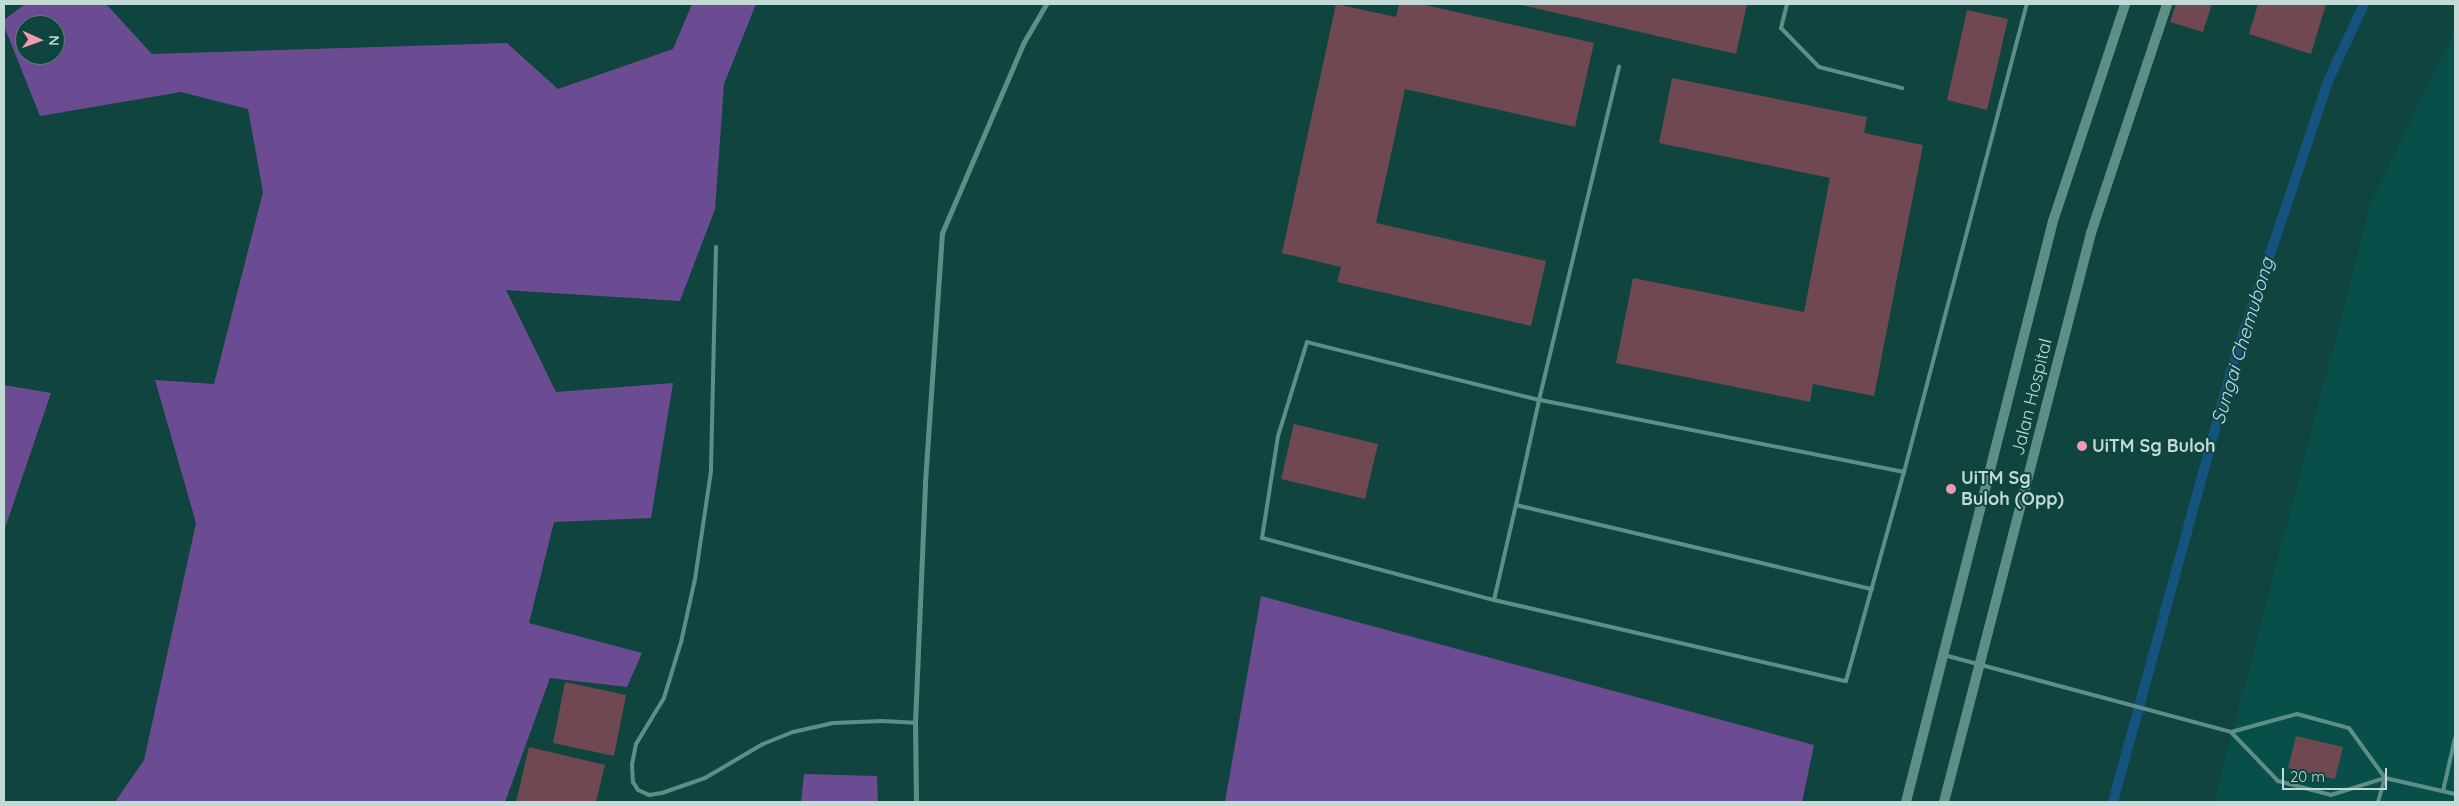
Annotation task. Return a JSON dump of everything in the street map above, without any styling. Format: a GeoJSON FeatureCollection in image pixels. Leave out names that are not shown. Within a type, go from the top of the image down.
{"type":"FeatureCollection","features":[{"type":"Feature","properties":{"kind":"main road","name":"Jalan Hospital"},"geometry":{"type":"LineString","coordinates":[[1906,802],[2054,221],[2125,4]]}},
{"type":"Feature","properties":{"kind":"main road","name":"Jalan Hospital"},"geometry":{"type":"LineString","coordinates":[[1944,802],[2091,234],[2167,4]]}},
{"type":"Feature","properties":{"kind":"street"},"geometry":{"type":"LineString","coordinates":[[916,802],[915,723],[925,482],[942,233],[1024,42],[1046,4]]}},
{"type":"Feature","properties":{"kind":"lane"},"geometry":{"type":"LineString","coordinates":[[1787,4],[1782,28],[1819,67],[1902,88]]}},
{"type":"Feature","properties":{"kind":"lane"},"geometry":{"type":"LineString","coordinates":[[1904,472],[1539,400],[1307,342],[1278,436],[1262,538],[1494,600],[1846,681],[1904,472],[2026,4]]}},
{"type":"Feature","properties":{"kind":"lane"},"geometry":{"type":"LineString","coordinates":[[1494,600],[1539,400],[1619,66]]}},
{"type":"Feature","properties":{"kind":"lane"},"geometry":{"type":"LineString","coordinates":[[716,247],[711,471],[695,579],[681,642],[664,698],[636,744],[632,765],[633,782],[638,790],[649,795],[662,793],[705,778],[762,744],[793,732],[833,723],[882,721],[915,723]]}},
{"type":"Feature","properties":{"kind":"lane"},"geometry":{"type":"LineString","coordinates":[[1516,505],[1872,589]]}},
{"type":"Feature","properties":{"kind":"lane"},"geometry":{"type":"LineString","coordinates":[[1943,655],[2231,732],[2297,714],[2349,728],[2385,778]]}},
{"type":"Feature","properties":{"kind":"lane"},"geometry":{"type":"LineString","coordinates":[[2231,732],[2278,781],[2331,794],[2385,778],[2455,794]]}},
{"type":"Feature","properties":{"kind":"lane"},"geometry":{"type":"LineString","coordinates":[[2443,791],[2455,738]]}},
{"type":"Feature","properties":{"kind":"lane"},"geometry":{"type":"LineString","coordinates":[[2378,802],[2385,778]]}},
{"type":"Feature","properties":{"kind":"shaded area"},"geometry":{"type":"Polygon","coordinates":[[[25,4],[106,4],[152,54],[507,43],[558,89],[673,49],[692,4],[756,4],[724,84],[715,209],[680,301],[506,290],[556,392],[673,383],[651,518],[554,522],[529,623],[642,653],[627,687],[550,678],[505,802],[115,802],[144,760],[196,523],[155,380],[214,384],[263,192],[248,109],[181,92],[40,116],[20,65],[65,65],[65,15],[15,15],[15,54],[4,26],[4,20],[25,4]]]}},
{"type":"Feature","properties":{"kind":"shaded area"},"geometry":{"type":"Polygon","coordinates":[[[2455,29],[2455,802],[2214,802],[2371,203],[2455,29]]]}},
{"type":"Feature","properties":{"kind":"shaded area"},"geometry":{"type":"Polygon","coordinates":[[[4,385],[51,393],[4,531],[4,385]]]}},
{"type":"Feature","properties":{"kind":"shaded area"},"geometry":{"type":"Polygon","coordinates":[[[1261,596],[1814,745],[1802,802],[1225,802],[1261,596]]]}},
{"type":"Feature","properties":{"kind":"shaded area"},"geometry":{"type":"Polygon","coordinates":[[[804,774],[877,776],[878,802],[801,802],[804,774]]]}},
{"type":"Feature","properties":{"kind":"building"},"geometry":{"type":"Polygon","coordinates":[[[1336,4],[1396,17],[1399,4],[1421,4],[1594,43],[1575,127],[1405,89],[1376,223],[1546,261],[1531,326],[1337,282],[1341,267],[1282,253],[1336,4]]]}},
{"type":"Feature","properties":{"kind":"building"},"geometry":{"type":"Polygon","coordinates":[[[1517,4],[1747,4],[1736,54],[1517,4]]]}},
{"type":"Feature","properties":{"kind":"building"},"geometry":{"type":"Polygon","coordinates":[[[2176,4],[2212,4],[2203,32],[2170,22],[2176,4]]]}},
{"type":"Feature","properties":{"kind":"building"},"geometry":{"type":"Polygon","coordinates":[[[2258,4],[2326,4],[2311,54],[2249,34],[2258,4]]]}},
{"type":"Feature","properties":{"kind":"building"},"geometry":{"type":"Polygon","coordinates":[[[1967,10],[2008,19],[1987,110],[1947,100],[1967,10]]]}},
{"type":"Feature","properties":{"kind":"building"},"geometry":{"type":"Polygon","coordinates":[[[1672,78],[1867,117],[1864,133],[1923,145],[1874,396],[1813,384],[1810,402],[1616,363],[1633,278],[1804,312],[1830,178],[1659,143],[1672,78]]]}},
{"type":"Feature","properties":{"kind":"building"},"geometry":{"type":"Polygon","coordinates":[[[1294,424],[1378,444],[1365,499],[1281,479],[1294,424]]]}},
{"type":"Feature","properties":{"kind":"building"},"geometry":{"type":"Polygon","coordinates":[[[565,682],[626,695],[614,756],[553,743],[565,682]]]}},
{"type":"Feature","properties":{"kind":"building"},"geometry":{"type":"Polygon","coordinates":[[[2296,736],[2343,747],[2335,779],[2288,768],[2296,736]]]}},
{"type":"Feature","properties":{"kind":"building"},"geometry":{"type":"Polygon","coordinates":[[[529,747],[605,765],[596,802],[516,802],[529,747]]]}},
{"type":"Feature","properties":{"kind":"waterway","name":"Sungai Chemubong"},"geometry":{"type":"LineString","coordinates":[[2113,802],[2232,367],[2328,81],[2364,4]]}},
{"type":"Feature","properties":{"kind":"place","name":"UiTM Sg Buloh"},"geometry":{"type":"Point","coordinates":[2082,446]}},
{"type":"Feature","properties":{"kind":"place","name":"UiTM Sg Buloh (Opp)"},"geometry":{"type":"Point","coordinates":[1951,489]}}]}
